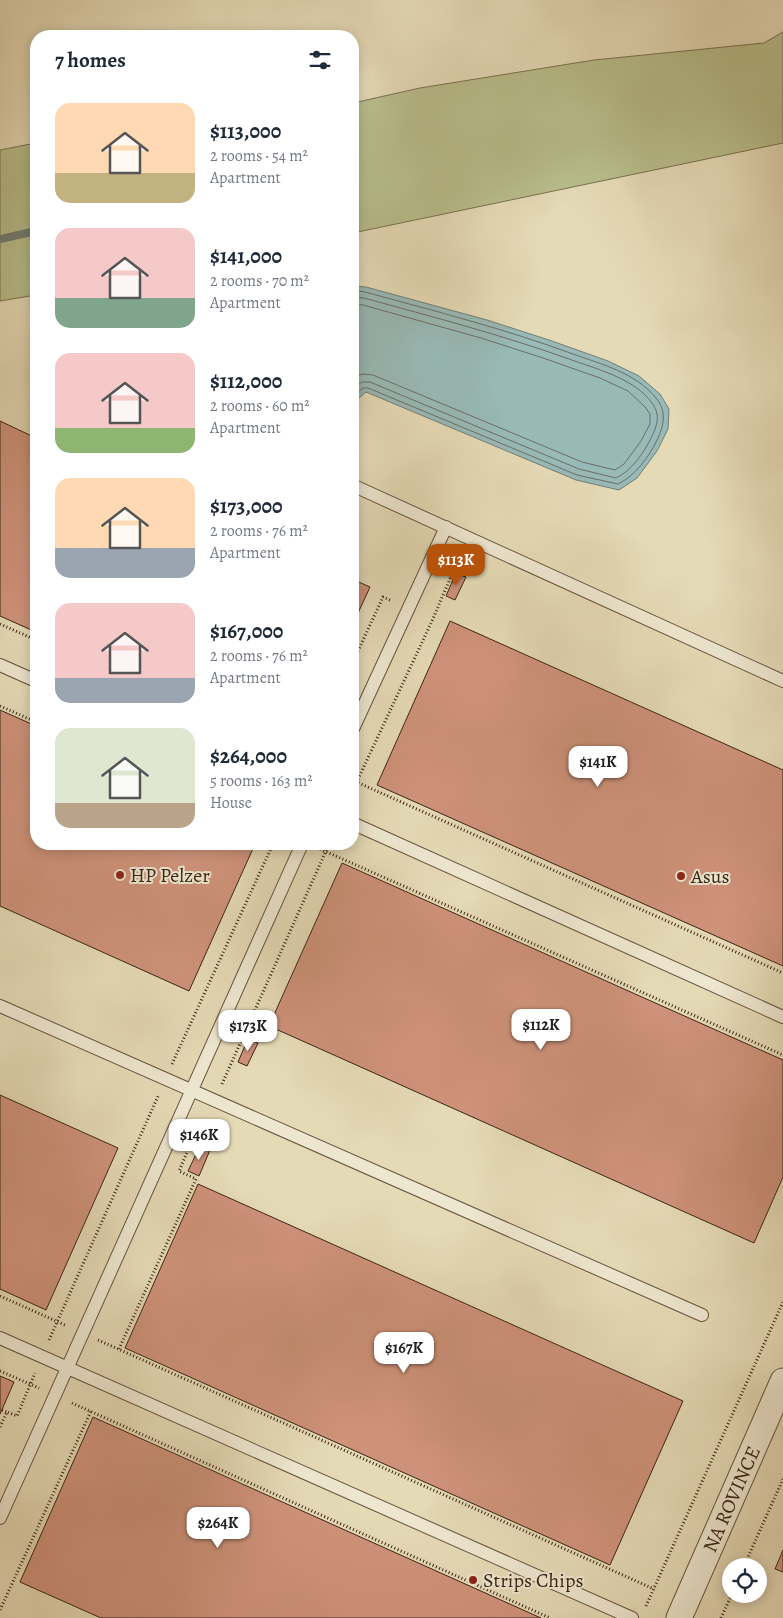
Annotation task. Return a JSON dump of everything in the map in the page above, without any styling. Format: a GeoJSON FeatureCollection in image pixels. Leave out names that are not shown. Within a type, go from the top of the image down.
{"type":"FeatureCollection","features":[{"type":"Feature","properties":{"kind":"street","name":"NA ROVINCE"},"geometry":{"type":"LineString","coordinates":[[679,1618],[783,1381]]}},
{"type":"Feature","properties":{"kind":"lane"},"geometry":{"type":"LineString","coordinates":[[359,488],[783,681]]}},
{"type":"Feature","properties":{"kind":"lane"},"geometry":{"type":"LineString","coordinates":[[359,716],[446,527]]}},
{"type":"Feature","properties":{"kind":"lane"},"geometry":{"type":"LineString","coordinates":[[0,665],[30,678]]}},
{"type":"Feature","properties":{"kind":"lane"},"geometry":{"type":"LineString","coordinates":[[359,826],[783,1017]]}},
{"type":"Feature","properties":{"kind":"lane"},"geometry":{"type":"LineString","coordinates":[[0,1518],[299,850]]}},
{"type":"Feature","properties":{"kind":"lane"},"geometry":{"type":"LineString","coordinates":[[0,1006],[702,1315]]}},
{"type":"Feature","properties":{"kind":"lane"},"geometry":{"type":"LineString","coordinates":[[0,1338],[66,1369],[632,1618]]}},
{"type":"Feature","properties":{"kind":"path"},"geometry":{"type":"LineString","coordinates":[[359,778],[432,621],[468,537]]}},
{"type":"Feature","properties":{"kind":"path"},"geometry":{"type":"LineString","coordinates":[[0,624],[30,637]]}},
{"type":"Feature","properties":{"kind":"path"},"geometry":{"type":"LineString","coordinates":[[0,706],[30,719]]}},
{"type":"Feature","properties":{"kind":"path"},"geometry":{"type":"LineString","coordinates":[[359,783],[783,973]]}},
{"type":"Feature","properties":{"kind":"path"},"geometry":{"type":"LineString","coordinates":[[2,1410],[17,1416],[165,1079],[270,850]]}},
{"type":"Feature","properties":{"kind":"path"},"geometry":{"type":"LineString","coordinates":[[322,850],[783,1055]]}},
{"type":"Feature","properties":{"kind":"path"},"geometry":{"type":"LineString","coordinates":[[214,1101],[326,852]]}},
{"type":"Feature","properties":{"kind":"path"},"geometry":{"type":"LineString","coordinates":[[119,1349],[196,1179],[179,1171],[192,1143]]}},
{"type":"Feature","properties":{"kind":"path"},"geometry":{"type":"LineString","coordinates":[[0,1296],[654,1589]]}},
{"type":"Feature","properties":{"kind":"path"},"geometry":{"type":"LineString","coordinates":[[644,1611],[783,1302]]}},
{"type":"Feature","properties":{"kind":"path"},"geometry":{"type":"LineString","coordinates":[[0,1371],[550,1618]]}},
{"type":"Feature","properties":{"kind":"path"},"geometry":{"type":"LineString","coordinates":[[0,1610],[90,1411]]}},
{"type":"Feature","properties":{"kind":"path"},"geometry":{"type":"LineString","coordinates":[[0,1427],[7,1412]]}},
{"type":"Feature","properties":{"kind":"path"},"geometry":{"type":"LineString","coordinates":[[748,1558],[783,1479]]}},
{"type":"Feature","properties":{"kind":"path"},"geometry":{"type":"LineString","coordinates":[[721,1618],[728,1603]]}},
{"type":"Feature","properties":{"kind":"green space"},"geometry":{"type":"Polygon","coordinates":[[[783,32],[783,143],[359,232],[359,102],[420,88],[594,60],[764,43],[783,32]]]}},
{"type":"Feature","properties":{"kind":"green space"},"geometry":{"type":"Polygon","coordinates":[[[30,144],[30,296],[0,301],[0,150],[30,144]]]}},
{"type":"Feature","properties":{"kind":"water"},"geometry":{"type":"Polygon","coordinates":[[[359,286],[487,320],[608,361],[639,376],[660,394],[669,409],[668,429],[657,451],[637,478],[619,490],[576,480],[366,392],[359,398],[359,286]]]}},
{"type":"Feature","properties":{"kind":"building"},"geometry":{"type":"Polygon","coordinates":[[[0,421],[30,435],[30,629],[0,616],[0,421]]]}},
{"type":"Feature","properties":{"kind":"building"},"geometry":{"type":"Polygon","coordinates":[[[456,573],[466,577],[455,600],[446,596],[456,573]]]}},
{"type":"Feature","properties":{"kind":"building"},"geometry":{"type":"Polygon","coordinates":[[[359,582],[370,587],[359,611],[359,582]]]}},
{"type":"Feature","properties":{"kind":"building","name":"Asus"},"geometry":{"type":"Polygon","coordinates":[[[450,621],[783,770],[783,966],[377,785],[450,621]]]}},
{"type":"Feature","properties":{"kind":"building","name":"HP Pelzer"},"geometry":{"type":"Polygon","coordinates":[[[0,710],[30,723],[30,850],[252,850],[189,991],[0,906],[0,710]]]}},
{"type":"Feature","properties":{"kind":"building"},"geometry":{"type":"Polygon","coordinates":[[[342,863],[783,1060],[783,1177],[754,1243],[269,1026],[342,863]]]}},
{"type":"Feature","properties":{"kind":"building"},"geometry":{"type":"Polygon","coordinates":[[[248,1039],[258,1043],[247,1066],[238,1062],[248,1039]]]}},
{"type":"Feature","properties":{"kind":"building"},"geometry":{"type":"Polygon","coordinates":[[[0,1095],[118,1148],[46,1310],[0,1289],[0,1095]]]}},
{"type":"Feature","properties":{"kind":"building"},"geometry":{"type":"Polygon","coordinates":[[[200,1146],[210,1150],[199,1176],[188,1171],[200,1146]]]}},
{"type":"Feature","properties":{"kind":"building"},"geometry":{"type":"Polygon","coordinates":[[[198,1184],[683,1401],[610,1565],[125,1348],[198,1184]]]}},
{"type":"Feature","properties":{"kind":"building"},"geometry":{"type":"Polygon","coordinates":[[[0,1376],[14,1382],[0,1414],[0,1376]]]}},
{"type":"Feature","properties":{"kind":"building"},"geometry":{"type":"Polygon","coordinates":[[[93,1417],[541,1618],[101,1618],[20,1582],[93,1417]]]}},
{"type":"Feature","properties":{"kind":"building"},"geometry":{"type":"Polygon","coordinates":[[[783,1550],[783,1572],[775,1569],[783,1550]]]}},
{"type":"Feature","properties":{"kind":"waterway"},"geometry":{"type":"LineString","coordinates":[[0,239],[30,232]]}},
{"type":"Feature","properties":{"kind":"place","name":"HP Pelzer"},"geometry":{"type":"Point","coordinates":[120,875]}},
{"type":"Feature","properties":{"kind":"place","name":"Asus"},"geometry":{"type":"Point","coordinates":[681,876]}},
{"type":"Feature","properties":{"kind":"place","name":"Strips Chips"},"geometry":{"type":"Point","coordinates":[473,1580]}}]}
